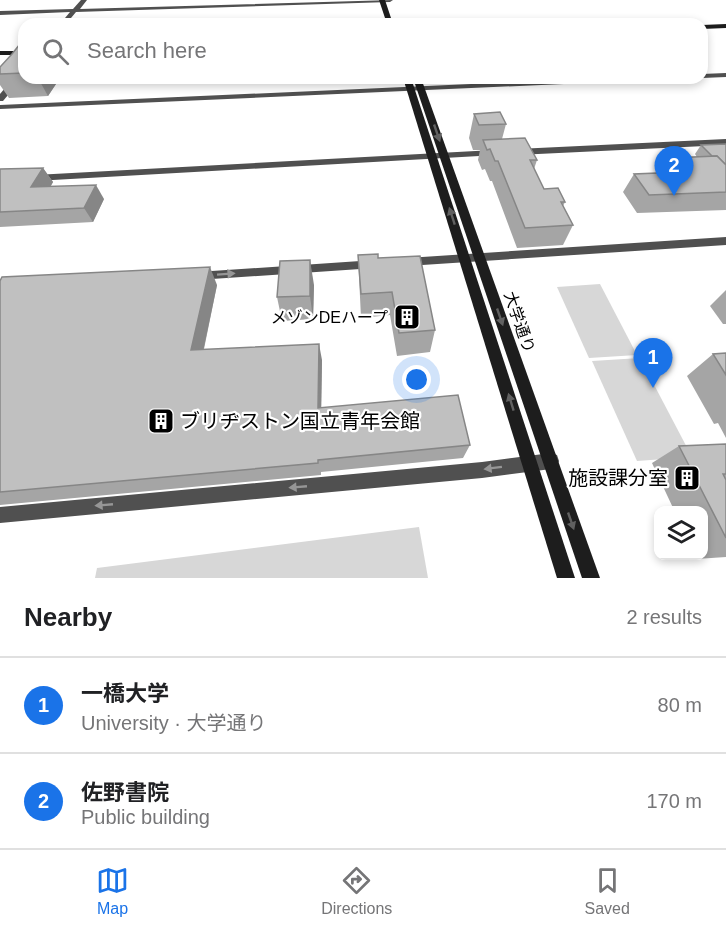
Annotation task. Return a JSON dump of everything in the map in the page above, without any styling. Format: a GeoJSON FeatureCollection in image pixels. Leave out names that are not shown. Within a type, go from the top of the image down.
{"type":"FeatureCollection","features":[{"type":"Feature","properties":{"kind":"main road"},"geometry":{"type":"LineString","coordinates":[[382,0],[388,18]]}},
{"type":"Feature","properties":{"kind":"main road"},"geometry":{"type":"LineString","coordinates":[[390,0],[396,18]]}},
{"type":"Feature","properties":{"kind":"main road"},"geometry":{"type":"LineString","coordinates":[[708,27],[726,26]]}},
{"type":"Feature","properties":{"kind":"main road"},"geometry":{"type":"LineString","coordinates":[[0,53],[18,53]]}},
{"type":"Feature","properties":{"kind":"main road","name":"大学通り"},"geometry":{"type":"LineString","coordinates":[[414,84],[438,156],[465,258],[567,578]]}},
{"type":"Feature","properties":{"kind":"main road","name":"大学通り"},"geometry":{"type":"LineString","coordinates":[[438,156],[480,258],[591,578]]}},
{"type":"Feature","properties":{"kind":"street"},"geometry":{"type":"LineString","coordinates":[[69,18],[84,0]]}},
{"type":"Feature","properties":{"kind":"street"},"geometry":{"type":"LineString","coordinates":[[0,13],[390,0]]}},
{"type":"Feature","properties":{"kind":"street"},"geometry":{"type":"LineString","coordinates":[[708,76],[726,75]]}},
{"type":"Feature","properties":{"kind":"street"},"geometry":{"type":"LineString","coordinates":[[0,99],[18,78]]}},
{"type":"Feature","properties":{"kind":"street"},"geometry":{"type":"LineString","coordinates":[[0,107],[397,84]]}},
{"type":"Feature","properties":{"kind":"street"},"geometry":{"type":"LineString","coordinates":[[21,179],[726,141]]}},
{"type":"Feature","properties":{"kind":"street"},"geometry":{"type":"LineString","coordinates":[[186,277],[726,241]]}},
{"type":"Feature","properties":{"kind":"street"},"geometry":{"type":"LineString","coordinates":[[0,515],[551,461]]}},
{"type":"Feature","properties":{"kind":"shaded area"},"geometry":{"type":"Polygon","coordinates":[[[600,284],[637,355],[589,358],[557,287],[600,284]]]}},
{"type":"Feature","properties":{"kind":"shaded area"},"geometry":{"type":"Polygon","coordinates":[[[640,358],[692,457],[637,461],[592,361],[640,358]]]}},
{"type":"Feature","properties":{"kind":"shaded area"},"geometry":{"type":"Polygon","coordinates":[[[419,527],[428,578],[95,578],[97,568],[419,527]]]}},
{"type":"Feature","properties":{"kind":"building"},"geometry":{"type":"Polygon","coordinates":[[[18,46],[18,73],[0,74],[0,67],[18,46]]]}},
{"type":"Feature","properties":{"kind":"building"},"geometry":{"type":"Polygon","coordinates":[[[500,112],[506,124],[479,125],[474,114],[500,112]]]}},
{"type":"Feature","properties":{"kind":"building"},"geometry":{"type":"Polygon","coordinates":[[[525,138],[537,160],[530,160],[544,189],[558,188],[565,202],[561,202],[573,225],[525,228],[498,161],[495,161],[490,149],[487,150],[483,140],[525,138]]]}},
{"type":"Feature","properties":{"kind":"building"},"geometry":{"type":"Polygon","coordinates":[[[726,144],[726,165],[701,145],[726,144]]]}},
{"type":"Feature","properties":{"kind":"building"},"geometry":{"type":"Polygon","coordinates":[[[717,156],[726,165],[726,192],[649,195],[634,174],[682,172],[670,158],[717,156]]]}},
{"type":"Feature","properties":{"kind":"building"},"geometry":{"type":"Polygon","coordinates":[[[43,168],[31,187],[96,185],[84,208],[0,212],[0,169],[43,168]]]}},
{"type":"Feature","properties":{"kind":"building"},"geometry":{"type":"Polygon","coordinates":[[[378,254],[378,258],[420,256],[435,330],[399,333],[392,292],[361,294],[358,255],[378,254]]]}},
{"type":"Feature","properties":{"kind":"building"},"geometry":{"type":"Polygon","coordinates":[[[310,260],[310,296],[277,297],[280,261],[310,260]]]}},
{"type":"Feature","properties":{"kind":"building","name":"ブリヂストン国立青年会館"},"geometry":{"type":"Polygon","coordinates":[[[210,267],[191,350],[319,344],[318,408],[458,395],[470,445],[318,460],[318,463],[0,492],[0,281],[2,277],[210,267]]]}},
{"type":"Feature","properties":{"kind":"building"},"geometry":{"type":"Polygon","coordinates":[[[726,353],[726,375],[713,354],[726,353]]]}},
{"type":"Feature","properties":{"kind":"building"},"geometry":{"type":"Polygon","coordinates":[[[726,444],[726,474],[723,474],[726,480],[726,538],[679,446],[726,444]]]}},
{"type":"Feature","properties":{"kind":"place","name":"佐野書院"},"geometry":{"type":"Point","coordinates":[674,196]}},
{"type":"Feature","properties":{"kind":"place","name":"メゾンDEハープ"},"geometry":{"type":"Point","coordinates":[407,317]}},
{"type":"Feature","properties":{"kind":"place","name":"一橋大学"},"geometry":{"type":"Point","coordinates":[653,388]}},
{"type":"Feature","properties":{"kind":"place","name":"ブリヂストン国立青年会館"},"geometry":{"type":"Point","coordinates":[161,421]}},
{"type":"Feature","properties":{"kind":"place","name":"施設課分室"},"geometry":{"type":"Point","coordinates":[687,478]}}]}
